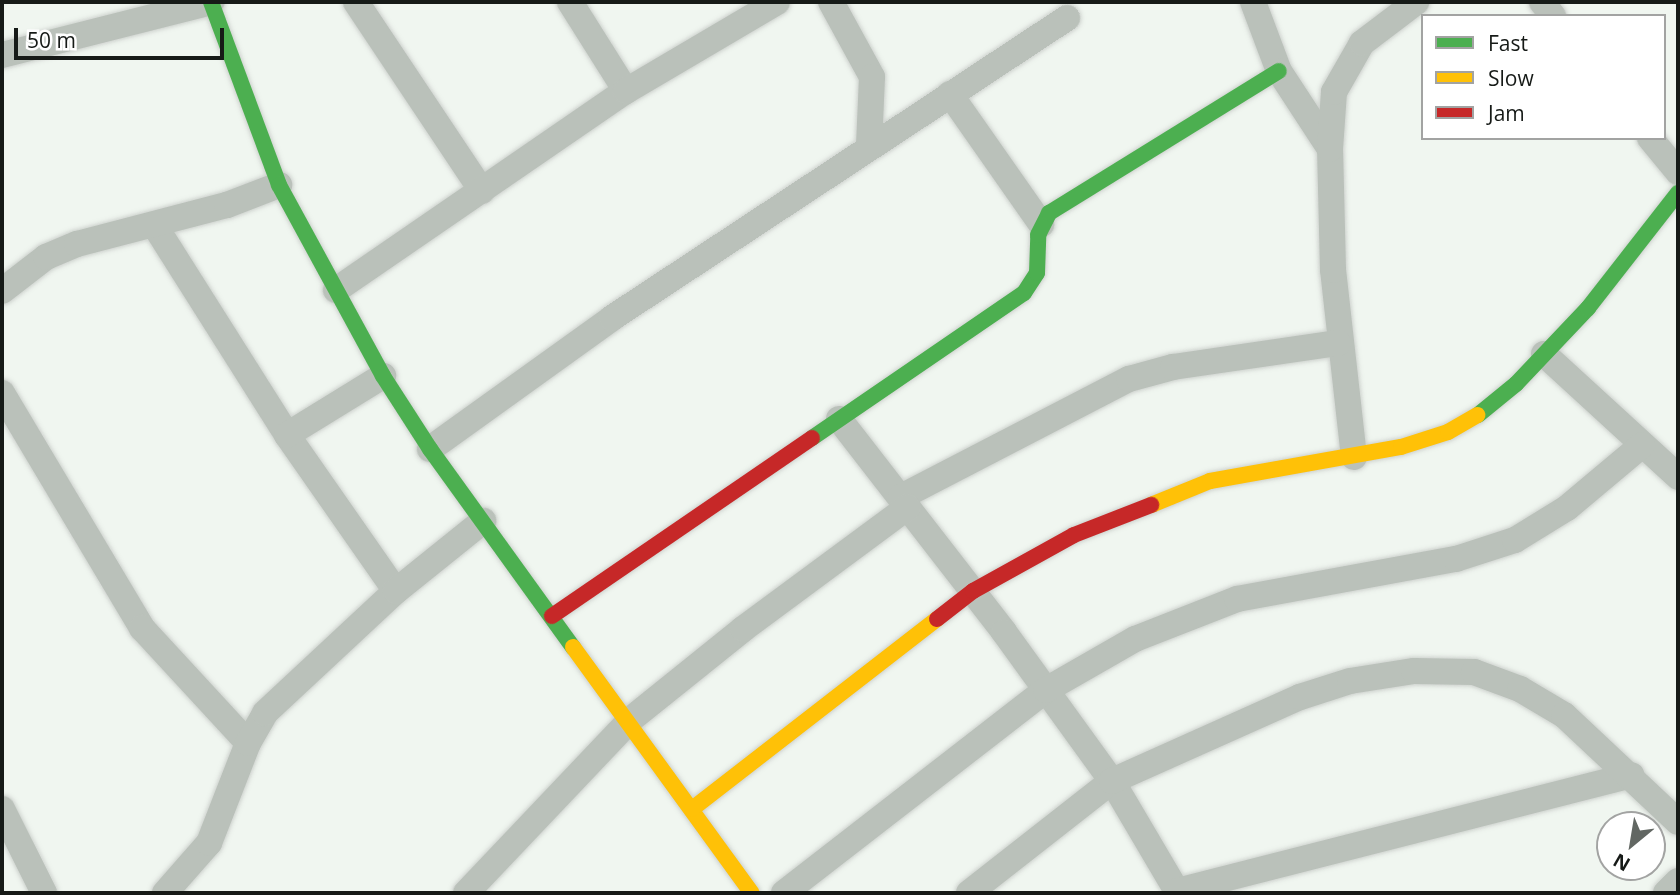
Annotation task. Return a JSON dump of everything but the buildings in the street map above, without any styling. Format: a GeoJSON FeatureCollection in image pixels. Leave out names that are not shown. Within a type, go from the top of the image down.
{"type":"FeatureCollection","features":[{"type":"Feature","properties":{"kind":"street"},"geometry":{"type":"LineString","coordinates":[[2,55],[211,2],[279,185],[383,376],[430,449],[630,720],[752,893]]}},
{"type":"Feature","properties":{"kind":"street"},"geometry":{"type":"LineString","coordinates":[[356,2],[482,191]]}},
{"type":"Feature","properties":{"kind":"street"},"geometry":{"type":"LineString","coordinates":[[570,2],[626,91]]}},
{"type":"Feature","properties":{"kind":"street"},"geometry":{"type":"LineString","coordinates":[[336,290],[626,91],[777,2]]}},
{"type":"Feature","properties":{"kind":"street"},"geometry":{"type":"LineString","coordinates":[[831,2],[872,77],[869,146]]}},
{"type":"Feature","properties":{"kind":"street"},"geometry":{"type":"LineString","coordinates":[[1253,2],[1279,71],[1330,149]]}},
{"type":"Feature","properties":{"kind":"street"},"geometry":{"type":"LineString","coordinates":[[1354,457],[1338,342],[1330,149],[1334,92],[1346,66],[1362,43],[1416,2]]}},
{"type":"Feature","properties":{"kind":"street"},"geometry":{"type":"LineString","coordinates":[[430,449],[612,318],[869,146],[1067,19]]}},
{"type":"Feature","properties":{"kind":"street"},"geometry":{"type":"LineString","coordinates":[[552,616],[1024,293],[1037,273],[1041,224],[1049,213],[1279,71]]}},
{"type":"Feature","properties":{"kind":"street"},"geometry":{"type":"LineString","coordinates":[[950,94],[1041,224]]}},
{"type":"Feature","properties":{"kind":"street"},"geometry":{"type":"LineString","coordinates":[[1652,140],[1678,172]]}},
{"type":"Feature","properties":{"kind":"street"},"geometry":{"type":"LineString","coordinates":[[2,291],[46,257],[77,244],[155,226],[279,185]]}},
{"type":"Feature","properties":{"kind":"street"},"geometry":{"type":"LineString","coordinates":[[692,809],[973,591],[1074,535],[1164,495],[1254,472],[1354,457],[1448,432],[1482,413],[1588,308],[1678,194]]}},
{"type":"Feature","properties":{"kind":"street"},"geometry":{"type":"LineString","coordinates":[[155,226],[287,435],[396,591]]}},
{"type":"Feature","properties":{"kind":"street"},"geometry":{"type":"LineString","coordinates":[[466,893],[630,720],[905,502],[1129,379],[1173,367],[1338,342]]}},
{"type":"Feature","properties":{"kind":"street"},"geometry":{"type":"LineString","coordinates":[[1544,354],[1678,477]]}},
{"type":"Feature","properties":{"kind":"street"},"geometry":{"type":"LineString","coordinates":[[287,435],[383,376]]}},
{"type":"Feature","properties":{"kind":"street"},"geometry":{"type":"LineString","coordinates":[[2,393],[142,628],[248,743]]}},
{"type":"Feature","properties":{"kind":"street"},"geometry":{"type":"LineString","coordinates":[[839,419],[973,591],[1112,780],[1177,892],[1631,775]]}},
{"type":"Feature","properties":{"kind":"street"},"geometry":{"type":"LineString","coordinates":[[784,893],[1046,690],[1135,639],[1201,610],[1237,599],[1456,559],[1516,540],[1567,508],[1642,445]]}},
{"type":"Feature","properties":{"kind":"street"},"geometry":{"type":"LineString","coordinates":[[165,893],[209,843],[248,743],[265,713],[289,687],[396,591],[483,521]]}},
{"type":"Feature","properties":{"kind":"street"},"geometry":{"type":"LineString","coordinates":[[969,893],[1112,780],[1300,697],[1350,681],[1414,671],[1474,672],[1520,690],[1564,715],[1631,775],[1678,822]]}},
{"type":"Feature","properties":{"kind":"street"},"geometry":{"type":"LineString","coordinates":[[2,809],[44,893]]}},
{"type":"Feature","properties":{"kind":"street"},"geometry":{"type":"LineString","coordinates":[[1666,893],[1678,881]]}},
{"type":"Feature","properties":{"kind":"traffic: fast"},"geometry":{"type":"LineString","coordinates":[[211,2],[279,185],[383,376],[430,449],[573,647]]}},
{"type":"Feature","properties":{"kind":"traffic: fast"},"geometry":{"type":"LineString","coordinates":[[812,438],[1024,293],[1037,273],[1038,235],[1049,213],[1279,71]]}},
{"type":"Feature","properties":{"kind":"traffic: fast"},"geometry":{"type":"LineString","coordinates":[[1478,415],[1516,384],[1588,308],[1678,193]]}},
{"type":"Feature","properties":{"kind":"traffic: slow"},"geometry":{"type":"LineString","coordinates":[[1151,505],[1210,481],[1401,447],[1448,432],[1478,415]]}},
{"type":"Feature","properties":{"kind":"traffic: slow"},"geometry":{"type":"LineString","coordinates":[[692,809],[937,619]]}},
{"type":"Feature","properties":{"kind":"traffic: slow"},"geometry":{"type":"LineString","coordinates":[[573,647],[752,893]]}},
{"type":"Feature","properties":{"kind":"traffic: jam"},"geometry":{"type":"LineString","coordinates":[[552,616],[812,438]]}},
{"type":"Feature","properties":{"kind":"traffic: jam"},"geometry":{"type":"LineString","coordinates":[[937,619],[973,591],[1074,535],[1151,505]]}}]}
